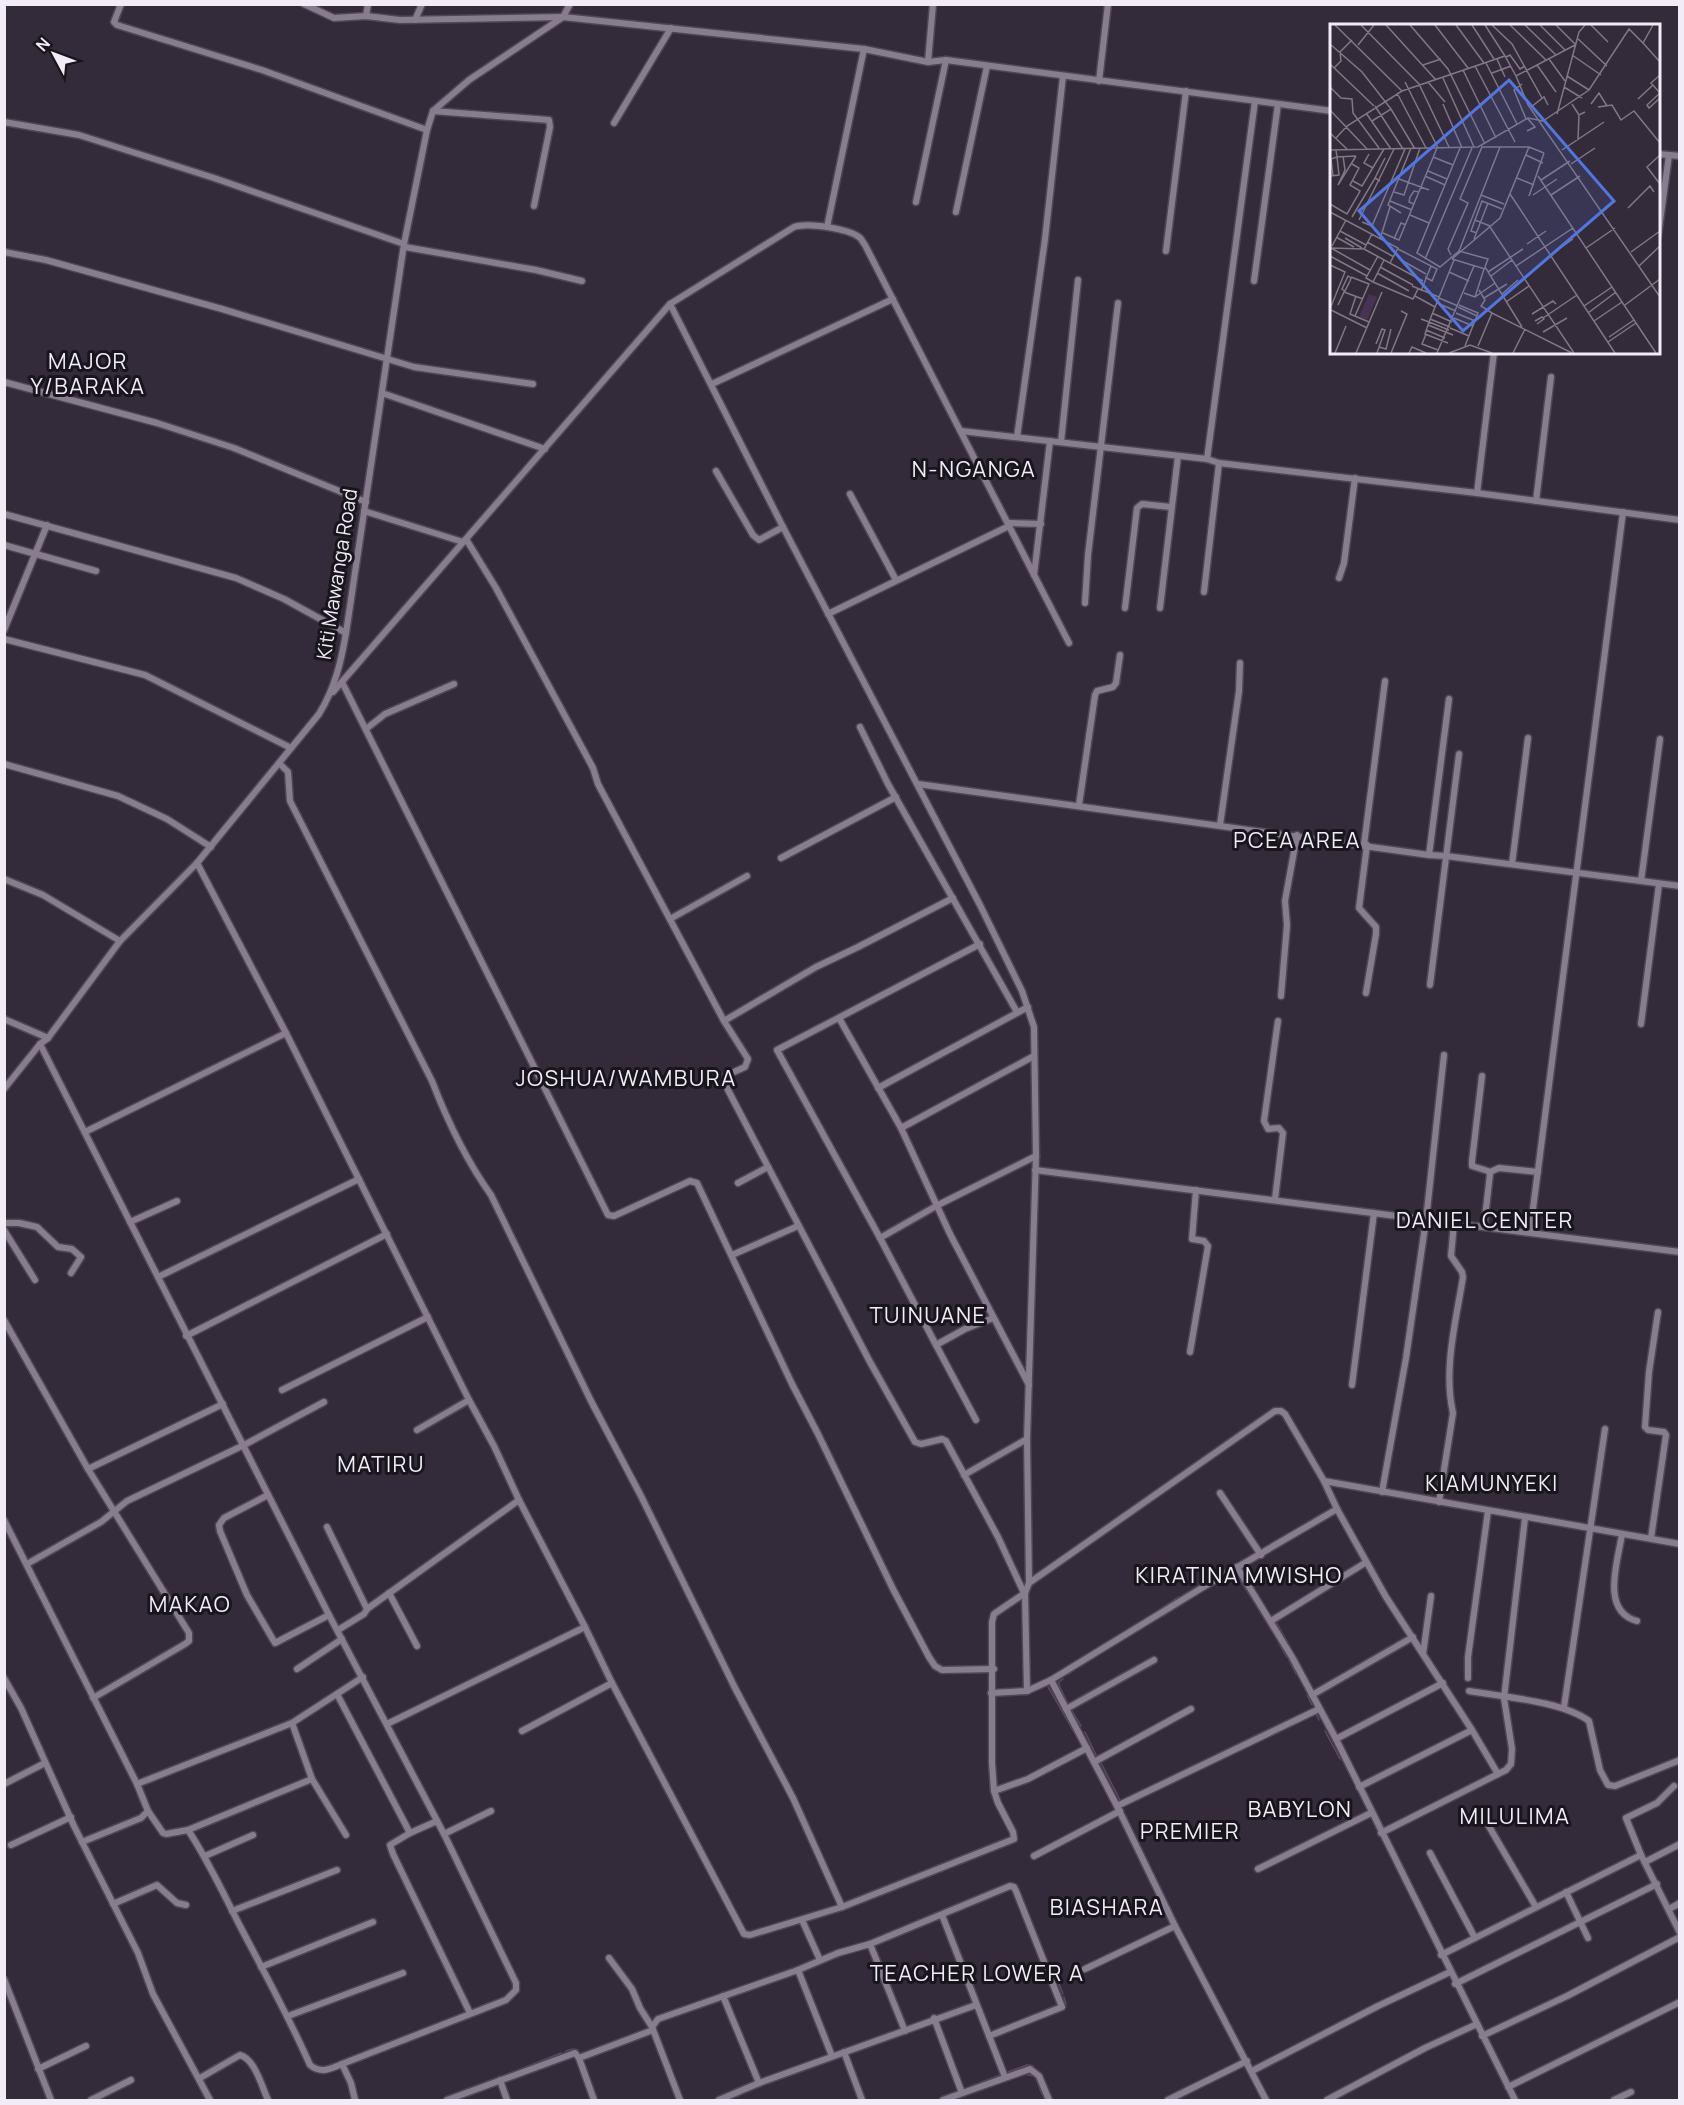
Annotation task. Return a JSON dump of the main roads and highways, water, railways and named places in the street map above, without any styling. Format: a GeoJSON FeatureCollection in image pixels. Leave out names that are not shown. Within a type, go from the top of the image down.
{"type":"FeatureCollection","features":[{"type":"Feature","properties":{"kind":"waterway"},"geometry":{"type":"LineString","coordinates":[[1227,1570],[1242,1561]]}},
{"type":"Feature","properties":{"kind":"waterway"},"geometry":{"type":"LineString","coordinates":[[1192,1597],[1232,1574]]}},
{"type":"Feature","properties":{"kind":"waterway"},"geometry":{"type":"LineString","coordinates":[[1238,1577],[1279,1641]]}},
{"type":"Feature","properties":{"kind":"waterway"},"geometry":{"type":"LineString","coordinates":[[1183,1595],[1198,1587]]}},
{"type":"Feature","properties":{"kind":"waterway"},"geometry":{"type":"LineString","coordinates":[[1159,1610],[1179,1597]]}},
{"type":"Feature","properties":{"kind":"waterway"},"geometry":{"type":"LineString","coordinates":[[1163,1616],[1185,1602]]}},
{"type":"Feature","properties":{"kind":"waterway"},"geometry":{"type":"LineString","coordinates":[[1136,1631],[1159,1618]]}},
{"type":"Feature","properties":{"kind":"waterway"},"geometry":{"type":"LineString","coordinates":[[1275,1620],[1299,1663]]}},
{"type":"Feature","properties":{"kind":"waterway"},"geometry":{"type":"LineString","coordinates":[[1090,1653],[1114,1638]]}},
{"type":"Feature","properties":{"kind":"waterway"},"geometry":{"type":"LineString","coordinates":[[1280,1645],[1287,1657]]}},
{"type":"Feature","properties":{"kind":"waterway"},"geometry":{"type":"LineString","coordinates":[[1289,1660],[1296,1674]]}},
{"type":"Feature","properties":{"kind":"waterway"},"geometry":{"type":"LineString","coordinates":[[1069,1674],[1076,1668]]}},
{"type":"Feature","properties":{"kind":"waterway"},"geometry":{"type":"LineString","coordinates":[[1063,1679],[1059,1685],[1068,1704]]}},
{"type":"Feature","properties":{"kind":"waterway"},"geometry":{"type":"LineString","coordinates":[[1048,1687],[1082,1746]]}},
{"type":"Feature","properties":{"kind":"waterway"},"geometry":{"type":"LineString","coordinates":[[1307,1695],[1312,1705]]}},
{"type":"Feature","properties":{"kind":"waterway"},"geometry":{"type":"LineString","coordinates":[[1072,1711],[1081,1726]]}},
{"type":"Feature","properties":{"kind":"waterway"},"geometry":{"type":"LineString","coordinates":[[1316,1714],[1319,1720]]}},
{"type":"Feature","properties":{"kind":"waterway"},"geometry":{"type":"LineString","coordinates":[[1325,1731],[1340,1759]]}},
{"type":"Feature","properties":{"kind":"waterway"},"geometry":{"type":"LineString","coordinates":[[1085,1732],[1096,1755]]}},
{"type":"Feature","properties":{"kind":"waterway"},"geometry":{"type":"LineString","coordinates":[[1101,1763],[1120,1800]]}},
{"type":"Feature","properties":{"kind":"waterway"},"geometry":{"type":"LineString","coordinates":[[1096,1773],[1101,1782]]}},
{"type":"Feature","properties":{"kind":"waterway"},"geometry":{"type":"LineString","coordinates":[[1107,1794],[1115,1809]]}},
{"type":"Feature","properties":{"kind":"waterway"},"geometry":{"type":"LineString","coordinates":[[1059,1984],[1063,1994]]}},
{"type":"Feature","properties":{"kind":"waterway"},"geometry":{"type":"LineString","coordinates":[[1064,1997],[1066,2004]]}},
{"type":"Feature","properties":{"kind":"waterway"},"geometry":{"type":"LineString","coordinates":[[566,2051],[578,2050]]}},
{"type":"Feature","properties":{"kind":"waterway"},"geometry":{"type":"LineString","coordinates":[[521,2069],[561,2053]]}},
{"type":"Feature","properties":{"kind":"waterway"},"geometry":{"type":"LineString","coordinates":[[1008,2072],[1027,2065],[1033,2066]]}},
{"type":"Feature","properties":{"kind":"waterway"},"geometry":{"type":"LineString","coordinates":[[499,2077],[517,2071]]}},
{"type":"Feature","properties":{"kind":"waterway"},"geometry":{"type":"LineString","coordinates":[[969,2087],[1000,2075],[999,2071]]}},
{"type":"Feature","properties":{"kind":"waterway"},"geometry":{"type":"LineString","coordinates":[[1028,2075],[1035,2076],[1042,2094]]}},
{"type":"Feature","properties":{"kind":"waterway"},"geometry":{"type":"LineString","coordinates":[[490,2081],[496,2078]]}},
{"type":"Feature","properties":{"kind":"waterway"},"geometry":{"type":"LineString","coordinates":[[464,2090],[486,2082]]}},
{"type":"Feature","properties":{"kind":"waterway"},"geometry":{"type":"LineString","coordinates":[[936,2100],[941,2099]]}},
{"type":"Feature","properties":{"kind":"district","name":"MAJOR Y/BARAKA"},"geometry":{"type":"Point","coordinates":[88,374]}},
{"type":"Feature","properties":{"kind":"district","name":"N-NGANGA"},"geometry":{"type":"Point","coordinates":[974,469]}},
{"type":"Feature","properties":{"kind":"district","name":"PCEA AREA"},"geometry":{"type":"Point","coordinates":[1297,840]}},
{"type":"Feature","properties":{"kind":"district","name":"JOSHUA/WAMBURA"},"geometry":{"type":"Point","coordinates":[626,1078]}},
{"type":"Feature","properties":{"kind":"district","name":"DANIEL CENTER"},"geometry":{"type":"Point","coordinates":[1485,1220]}},
{"type":"Feature","properties":{"kind":"district","name":"TUINUANE"},"geometry":{"type":"Point","coordinates":[928,1315]}},
{"type":"Feature","properties":{"kind":"district","name":"MATIRU"},"geometry":{"type":"Point","coordinates":[381,1464]}},
{"type":"Feature","properties":{"kind":"district","name":"KIAMUNYEKI"},"geometry":{"type":"Point","coordinates":[1492,1484]}},
{"type":"Feature","properties":{"kind":"district","name":"KIRATINA MWISHO"},"geometry":{"type":"Point","coordinates":[1239,1575]}},
{"type":"Feature","properties":{"kind":"district","name":"MAKAO"},"geometry":{"type":"Point","coordinates":[190,1604]}},
{"type":"Feature","properties":{"kind":"district","name":"BABYLON"},"geometry":{"type":"Point","coordinates":[1300,1809]}},
{"type":"Feature","properties":{"kind":"district","name":"MILULIMA"},"geometry":{"type":"Point","coordinates":[1515,1816]}},
{"type":"Feature","properties":{"kind":"district","name":"PREMIER"},"geometry":{"type":"Point","coordinates":[1190,1831]}},
{"type":"Feature","properties":{"kind":"district","name":"BIASHARA"},"geometry":{"type":"Point","coordinates":[1107,1907]}},
{"type":"Feature","properties":{"kind":"district","name":"TEACHER LOWER A"},"geometry":{"type":"Point","coordinates":[977,1973]}}]}
